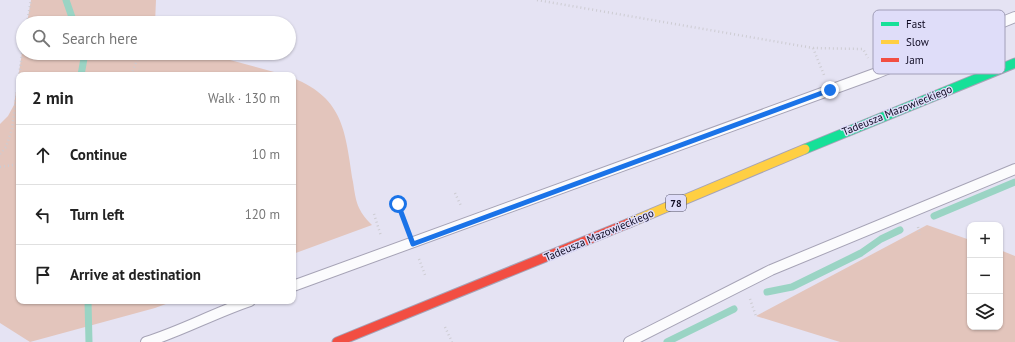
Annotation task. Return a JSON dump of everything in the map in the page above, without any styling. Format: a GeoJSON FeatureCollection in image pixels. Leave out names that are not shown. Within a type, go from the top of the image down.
{"type":"FeatureCollection","features":[{"type":"Feature","properties":{"kind":"main road","name":"Tadeusza Mazowieckiego"},"geometry":{"type":"LineString","coordinates":[[1005,67],[1015,63]]}},
{"type":"Feature","properties":{"kind":"main road","name":"Tadeusza Mazowieckiego"},"geometry":{"type":"LineString","coordinates":[[337,342],[576,245],[909,105],[987,74]]}},
{"type":"Feature","properties":{"kind":"lane"},"geometry":{"type":"LineString","coordinates":[[1005,21],[1015,17]]}},
{"type":"Feature","properties":{"kind":"lane"},"geometry":{"type":"LineString","coordinates":[[296,285],[413,244],[874,74]]}},
{"type":"Feature","properties":{"kind":"lane"},"geometry":{"type":"LineString","coordinates":[[629,342],[771,270],[1015,169]]}},
{"type":"Feature","properties":{"kind":"lane"},"geometry":{"type":"LineString","coordinates":[[146,342],[172,338],[218,312],[241,304]]}},
{"type":"Feature","properties":{"kind":"path"},"geometry":{"type":"LineString","coordinates":[[28,16],[31,0]]}},
{"type":"Feature","properties":{"kind":"path"},"geometry":{"type":"LineString","coordinates":[[537,0],[813,48],[863,49],[873,66]]}},
{"type":"Feature","properties":{"kind":"path"},"geometry":{"type":"LineString","coordinates":[[813,48],[830,90]]}},
{"type":"Feature","properties":{"kind":"path"},"geometry":{"type":"LineString","coordinates":[[20,72],[21,60]]}},
{"type":"Feature","properties":{"kind":"path"},"geometry":{"type":"LineString","coordinates":[[131,72],[137,60]]}},
{"type":"Feature","properties":{"kind":"path"},"geometry":{"type":"LineString","coordinates":[[0,154],[6,147],[12,129],[16,99]]}},
{"type":"Feature","properties":{"kind":"path"},"geometry":{"type":"LineString","coordinates":[[0,167],[16,164]]}},
{"type":"Feature","properties":{"kind":"path"},"geometry":{"type":"LineString","coordinates":[[398,204],[413,244]]}},
{"type":"Feature","properties":{"kind":"path"},"geometry":{"type":"LineString","coordinates":[[445,327],[452,342]]}},
{"type":"Feature","properties":{"kind":"shaded area"},"geometry":{"type":"Polygon","coordinates":[[[31,0],[156,0],[155,16],[28,16],[31,0]]]}},
{"type":"Feature","properties":{"kind":"shaded area"},"geometry":{"type":"Polygon","coordinates":[[[21,60],[230,60],[274,72],[19,72],[21,60]]]}},
{"type":"Feature","properties":{"kind":"shaded area"},"geometry":{"type":"Polygon","coordinates":[[[296,79],[310,86],[323,96],[333,107],[340,120],[348,148],[356,200],[363,215],[372,225],[296,253],[296,79]]]}},
{"type":"Feature","properties":{"kind":"shaded area"},"geometry":{"type":"Polygon","coordinates":[[[16,92],[16,304],[166,304],[30,342],[0,323],[0,124],[8,116],[14,105],[16,92]]]}},
{"type":"Feature","properties":{"kind":"shaded area"},"geometry":{"type":"Polygon","coordinates":[[[927,225],[967,239],[967,330],[1003,330],[1003,251],[1015,256],[1015,342],[840,342],[756,316],[927,225]]]}},
{"type":"Feature","properties":{"kind":"waterway"},"geometry":{"type":"LineString","coordinates":[[66,0],[72,16]]}},
{"type":"Feature","properties":{"kind":"waterway"},"geometry":{"type":"LineString","coordinates":[[82,72],[84,60]]}},
{"type":"Feature","properties":{"kind":"waterway"},"geometry":{"type":"LineString","coordinates":[[934,216],[1015,182]]}},
{"type":"Feature","properties":{"kind":"waterway"},"geometry":{"type":"LineString","coordinates":[[767,292],[792,287],[861,253],[881,239],[900,230]]}},
{"type":"Feature","properties":{"kind":"waterway"},"geometry":{"type":"LineString","coordinates":[[88,304],[89,342]]}},
{"type":"Feature","properties":{"kind":"waterway"},"geometry":{"type":"LineString","coordinates":[[667,342],[734,309]]}},
{"type":"Feature","properties":{"kind":"traffic: fast"},"geometry":{"type":"LineString","coordinates":[[1005,67],[1015,63]]}},
{"type":"Feature","properties":{"kind":"traffic: fast"},"geometry":{"type":"LineString","coordinates":[[805,149],[988,74]]}},
{"type":"Feature","properties":{"kind":"traffic: slow"},"geometry":{"type":"LineString","coordinates":[[629,223],[805,149]]}},
{"type":"Feature","properties":{"kind":"traffic: jam"},"geometry":{"type":"LineString","coordinates":[[337,342],[629,223]]}},
{"type":"Feature","properties":{"kind":"route"},"geometry":{"type":"LineString","coordinates":[[398,204],[413,244],[726,127],[830,90]]}}]}
